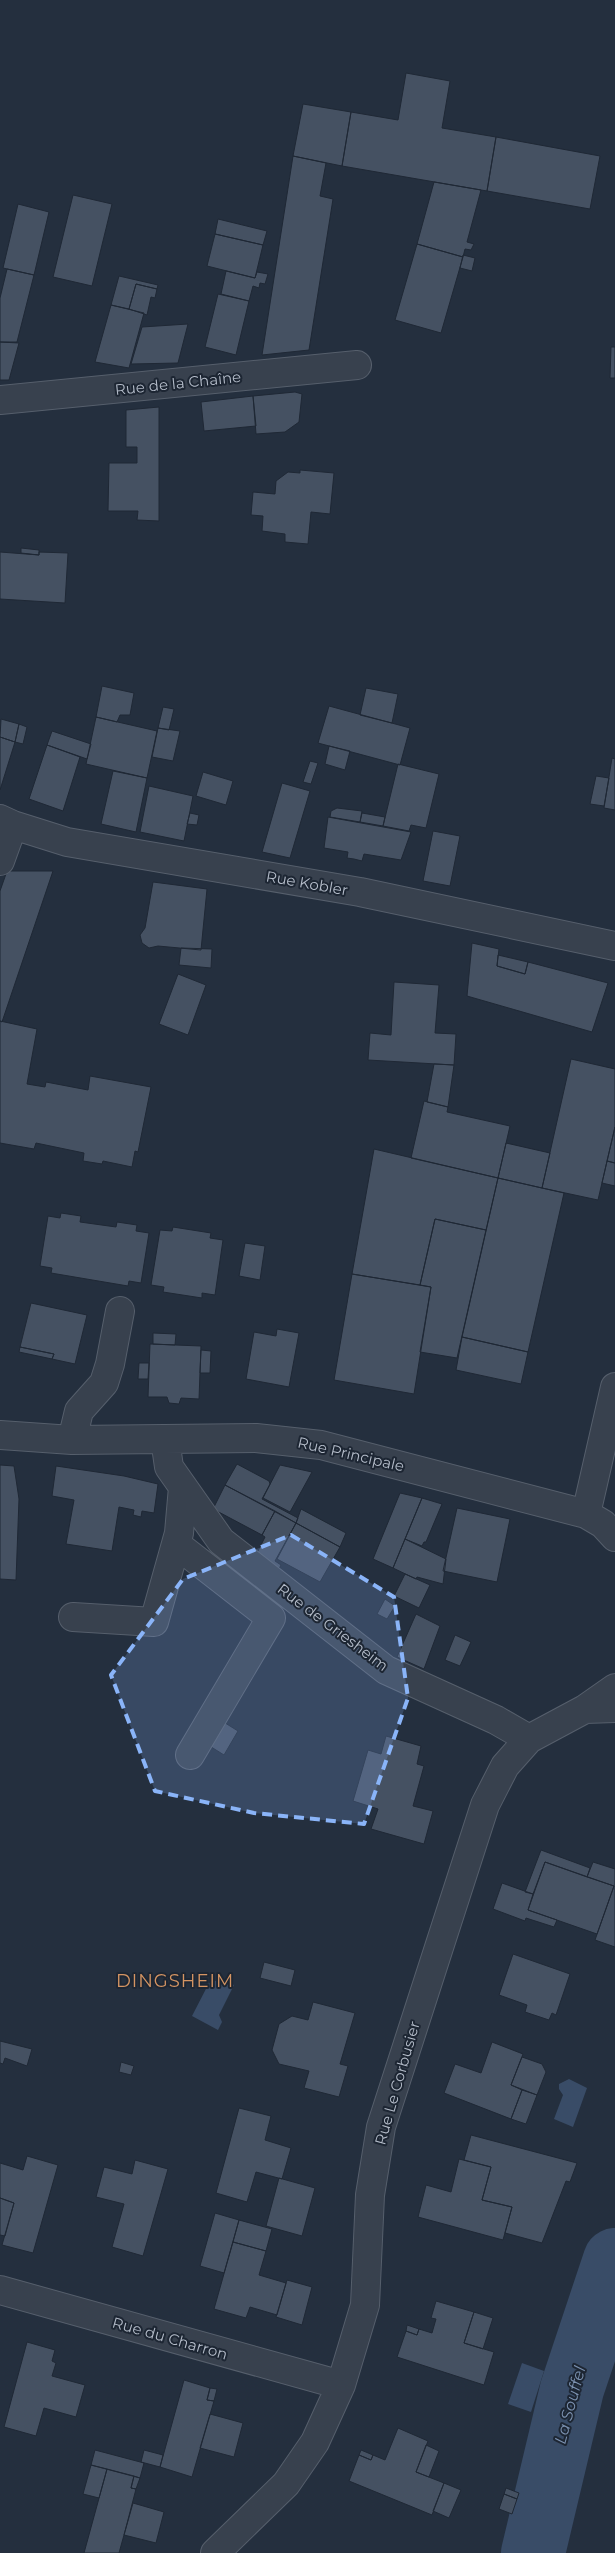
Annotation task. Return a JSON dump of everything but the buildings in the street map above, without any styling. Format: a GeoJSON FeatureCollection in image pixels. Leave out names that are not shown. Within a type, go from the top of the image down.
{"type":"FeatureCollection","features":[{"type":"Feature","properties":{"kind":"street","name":"Rue de la Chaîne"},"geometry":{"type":"LineString","coordinates":[[0,400],[357,365]]}},
{"type":"Feature","properties":{"kind":"street"},"geometry":{"type":"LineString","coordinates":[[0,861],[6,822]]}},
{"type":"Feature","properties":{"kind":"street","name":"Rue Kobler"},"geometry":{"type":"LineString","coordinates":[[6,822],[67,842],[360,892],[615,946]]}},
{"type":"Feature","properties":{"kind":"street"},"geometry":{"type":"LineString","coordinates":[[72,1440],[79,1411],[104,1383],[110,1364],[120,1311]]}},
{"type":"Feature","properties":{"kind":"street"},"geometry":{"type":"LineString","coordinates":[[586,1514],[615,1387]]}},
{"type":"Feature","properties":{"kind":"street","name":"Rue Principale"},"geometry":{"type":"LineString","coordinates":[[0,1436],[72,1440],[256,1438],[321,1444],[586,1514],[603,1524],[615,1537]]}},
{"type":"Feature","properties":{"kind":"street","name":"Rue de Griesheim"},"geometry":{"type":"LineString","coordinates":[[165,1439],[169,1467],[221,1541],[386,1670],[496,1720],[528,1739]]}},
{"type":"Feature","properties":{"kind":"street"},"geometry":{"type":"LineString","coordinates":[[72,1616],[154,1622],[176,1544],[183,1487]]}},
{"type":"Feature","properties":{"kind":"street"},"geometry":{"type":"LineString","coordinates":[[176,1544],[271,1618],[190,1754]]}},
{"type":"Feature","properties":{"kind":"street"},"geometry":{"type":"LineString","coordinates":[[528,1739],[585,1709],[615,1688]]}},
{"type":"Feature","properties":{"kind":"street"},"geometry":{"type":"LineString","coordinates":[[585,1709],[615,1708]]}},
{"type":"Feature","properties":{"kind":"street","name":"Rue Le Corbusier"},"geometry":{"type":"LineString","coordinates":[[215,2553],[286,2484],[314,2442],[341,2385],[365,2305],[370,2195],[381,2127],[485,1805],[505,1766],[528,1739]]}},
{"type":"Feature","properties":{"kind":"street","name":"Rue du Charron"},"geometry":{"type":"LineString","coordinates":[[0,2290],[341,2385]]}},
{"type":"Feature","properties":{"kind":"highlighted area"},"geometry":{"type":"Polygon","coordinates":[[[291,1535],[394,1597],[408,1698],[364,1824],[254,1813],[155,1791],[111,1675],[183,1579],[291,1535]]]}},
{"type":"Feature","properties":{"kind":"water"},"geometry":{"type":"Polygon","coordinates":[[[221,1979],[234,1985],[219,2015],[222,2022],[218,2030],[192,2016],[209,1983],[221,1979]]]}},
{"type":"Feature","properties":{"kind":"water"},"geometry":{"type":"Polygon","coordinates":[[[569,2079],[587,2088],[573,2127],[554,2119],[563,2095],[559,2089],[559,2084],[569,2079]]]}},
{"type":"Feature","properties":{"kind":"water"},"geometry":{"type":"Polygon","coordinates":[[[522,2363],[544,2371],[531,2412],[508,2404],[522,2363]]]}},
{"type":"Feature","properties":{"kind":"waterway","name":"La Souffel"},"geometry":{"type":"LineString","coordinates":[[533,2553],[572,2389],[615,2260]]}},
{"type":"Feature","properties":{"kind":"district","name":"DINGSHEIM"},"geometry":{"type":"Point","coordinates":[175,1981]}}]}
